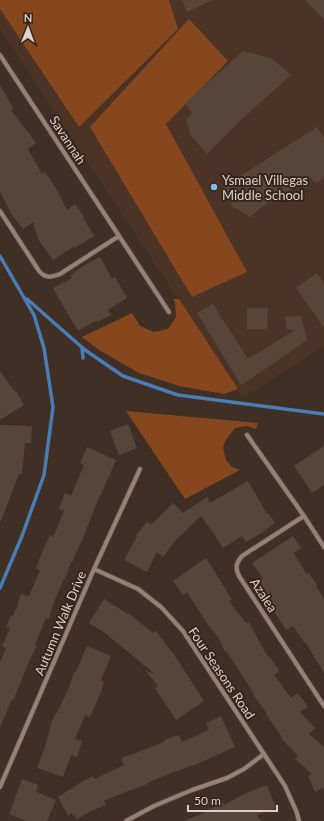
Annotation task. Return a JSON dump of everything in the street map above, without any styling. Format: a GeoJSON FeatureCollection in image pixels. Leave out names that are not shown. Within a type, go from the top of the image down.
{"type":"FeatureCollection","features":[{"type":"Feature","properties":{"kind":"street","name":"Savannah"},"geometry":{"type":"LineString","coordinates":[[0,55],[169,312]]}},
{"type":"Feature","properties":{"kind":"street"},"geometry":{"type":"LineString","coordinates":[[0,211],[40,271],[44,276],[48,277],[60,274],[119,236]]}},
{"type":"Feature","properties":{"kind":"street"},"geometry":{"type":"LineString","coordinates":[[247,435],[324,547]]}},
{"type":"Feature","properties":{"kind":"street","name":"Autumn Walk Drive"},"geometry":{"type":"LineString","coordinates":[[0,786],[94,569],[140,469]]}},
{"type":"Feature","properties":{"kind":"street","name":"Azalea"},"geometry":{"type":"LineString","coordinates":[[304,516],[242,556],[236,565],[239,576],[324,706]]}},
{"type":"Feature","properties":{"kind":"street","name":"Four Seasons Road"},"geometry":{"type":"LineString","coordinates":[[94,569],[138,589],[161,607],[182,631],[285,786],[300,821]]}},
{"type":"Feature","properties":{"kind":"street"},"geometry":{"type":"LineString","coordinates":[[126,821],[154,806],[192,790],[227,778],[244,769],[264,754]]}},
{"type":"Feature","properties":{"kind":"shaded area","name":"Ysmael Villegas Middle School"},"geometry":{"type":"Polygon","coordinates":[[[0,0],[324,0],[324,346],[245,397],[242,397],[0,29],[0,0]]]}},
{"type":"Feature","properties":{"kind":"shaded area"},"geometry":{"type":"Polygon","coordinates":[[[0,0],[169,0],[178,29],[79,127],[0,9],[0,0]]]}},
{"type":"Feature","properties":{"kind":"shaded area"},"geometry":{"type":"Polygon","coordinates":[[[189,19],[228,61],[166,124],[247,272],[192,297],[90,127],[189,19]]]}},
{"type":"Feature","properties":{"kind":"shaded area"},"geometry":{"type":"Polygon","coordinates":[[[173,299],[179,299],[238,389],[224,394],[179,386],[139,373],[99,350],[82,337],[132,313],[140,326],[154,332],[168,329],[176,317],[175,302],[173,299]]]}},
{"type":"Feature","properties":{"kind":"shaded area"},"geometry":{"type":"Polygon","coordinates":[[[126,411],[258,423],[256,429],[247,426],[235,428],[225,441],[223,448],[226,460],[232,467],[240,470],[185,499],[126,411]]]}},
{"type":"Feature","properties":{"kind":"building"},"geometry":{"type":"Polygon","coordinates":[[[182,0],[213,0],[187,12],[182,0]]]}},
{"type":"Feature","properties":{"kind":"building"},"geometry":{"type":"Polygon","coordinates":[[[305,0],[324,0],[324,19],[305,0]]]}},
{"type":"Feature","properties":{"kind":"building"},"geometry":{"type":"Polygon","coordinates":[[[243,51],[271,58],[291,75],[242,119],[207,154],[191,136],[186,120],[192,114],[185,103],[243,51]]]}},
{"type":"Feature","properties":{"kind":"building"},"geometry":{"type":"Polygon","coordinates":[[[0,85],[13,108],[11,110],[36,143],[28,149],[42,174],[45,172],[57,190],[67,210],[75,204],[94,236],[53,260],[38,239],[33,222],[23,229],[12,215],[0,192],[0,85]]]}},
{"type":"Feature","properties":{"kind":"building"},"geometry":{"type":"Polygon","coordinates":[[[317,127],[324,138],[324,177],[317,183],[310,178],[262,207],[250,217],[232,206],[223,187],[317,127]]]}},
{"type":"Feature","properties":{"kind":"building"},"geometry":{"type":"Polygon","coordinates":[[[100,257],[112,279],[115,277],[127,298],[108,310],[111,315],[97,322],[97,320],[78,331],[53,288],[72,278],[70,276],[83,266],[100,257]]]}},
{"type":"Feature","properties":{"kind":"building"},"geometry":{"type":"Polygon","coordinates":[[[317,273],[324,284],[324,328],[296,288],[317,273]]]}},
{"type":"Feature","properties":{"kind":"building"},"geometry":{"type":"Polygon","coordinates":[[[213,304],[248,359],[295,330],[287,329],[285,317],[301,316],[307,340],[241,385],[197,313],[213,304]]]}},
{"type":"Feature","properties":{"kind":"building"},"geometry":{"type":"Polygon","coordinates":[[[247,308],[268,308],[267,329],[247,329],[247,308]]]}},
{"type":"Feature","properties":{"kind":"building"},"geometry":{"type":"Polygon","coordinates":[[[0,371],[15,392],[16,391],[24,405],[0,420],[0,371]]]}},
{"type":"Feature","properties":{"kind":"building"},"geometry":{"type":"Polygon","coordinates":[[[128,424],[137,448],[119,455],[110,431],[128,424]]]}},
{"type":"Feature","properties":{"kind":"building"},"geometry":{"type":"Polygon","coordinates":[[[0,425],[32,426],[31,443],[25,443],[22,474],[19,474],[1,521],[0,521],[0,425]]]}},
{"type":"Feature","properties":{"kind":"building"},"geometry":{"type":"Polygon","coordinates":[[[324,446],[324,485],[312,493],[294,466],[324,446]]]}},
{"type":"Feature","properties":{"kind":"building"},"geometry":{"type":"Polygon","coordinates":[[[87,447],[116,460],[53,604],[49,619],[46,618],[35,645],[37,646],[0,728],[0,662],[6,648],[2,646],[10,628],[6,627],[11,615],[13,616],[16,610],[21,594],[29,596],[40,570],[36,569],[41,555],[50,535],[53,537],[64,511],[59,509],[65,493],[71,496],[84,465],[80,463],[87,447]]]}},
{"type":"Feature","properties":{"kind":"building"},"geometry":{"type":"Polygon","coordinates":[[[248,481],[267,514],[268,513],[275,523],[262,533],[246,542],[242,536],[223,548],[201,516],[176,540],[163,557],[157,552],[147,572],[124,560],[137,536],[136,535],[147,522],[151,525],[173,503],[183,513],[207,497],[210,503],[248,481]]]}},
{"type":"Feature","properties":{"kind":"building"},"geometry":{"type":"Polygon","coordinates":[[[293,536],[301,548],[294,553],[307,575],[309,573],[317,585],[316,586],[324,599],[324,673],[306,643],[293,626],[286,630],[256,583],[263,578],[252,563],[293,536]]]}},
{"type":"Feature","properties":{"kind":"building"},"geometry":{"type":"Polygon","coordinates":[[[206,558],[232,600],[229,601],[246,623],[249,622],[261,645],[279,671],[274,675],[291,698],[298,693],[308,707],[300,712],[315,728],[309,734],[324,747],[324,788],[315,792],[308,776],[312,774],[295,759],[298,756],[281,738],[282,737],[266,714],[267,713],[253,695],[254,694],[226,651],[225,652],[220,640],[208,625],[187,592],[183,595],[173,581],[206,558]]]}},
{"type":"Feature","properties":{"kind":"building"},"geometry":{"type":"Polygon","coordinates":[[[104,599],[128,613],[153,633],[156,631],[177,659],[204,701],[176,720],[155,688],[158,686],[145,670],[156,675],[105,633],[89,623],[104,599]]]}},
{"type":"Feature","properties":{"kind":"building"},"geometry":{"type":"Polygon","coordinates":[[[87,646],[111,656],[101,680],[104,682],[100,695],[90,717],[85,715],[75,739],[82,741],[77,757],[71,755],[63,777],[37,768],[45,747],[52,721],[87,646]]]}},
{"type":"Feature","properties":{"kind":"building"},"geometry":{"type":"Polygon","coordinates":[[[221,716],[235,747],[197,764],[171,773],[147,783],[148,784],[104,801],[106,805],[77,819],[72,813],[68,816],[58,797],[93,776],[94,779],[124,765],[121,758],[164,742],[163,741],[169,738],[179,735],[182,742],[209,730],[206,723],[221,716]]]}},
{"type":"Feature","properties":{"kind":"building"},"geometry":{"type":"Polygon","coordinates":[[[22,779],[38,785],[36,792],[56,800],[47,821],[26,821],[9,814],[22,779]]]}},
{"type":"Feature","properties":{"kind":"building"},"geometry":{"type":"Polygon","coordinates":[[[267,785],[276,808],[257,815],[261,821],[184,821],[223,803],[224,805],[244,794],[267,785]]]}},
{"type":"Feature","properties":{"kind":"waterway"},"geometry":{"type":"LineString","coordinates":[[0,256],[34,315],[44,348],[53,407],[44,475],[22,536],[0,588]]}},
{"type":"Feature","properties":{"kind":"waterway"},"geometry":{"type":"LineString","coordinates":[[27,299],[85,350],[123,376],[178,395],[324,414]]}},
{"type":"Feature","properties":{"kind":"waterway"},"geometry":{"type":"LineString","coordinates":[[82,348],[83,358]]}},
{"type":"Feature","properties":{"kind":"place","name":"Ysmael Villegas Middle School"},"geometry":{"type":"Point","coordinates":[214,187]}}]}
